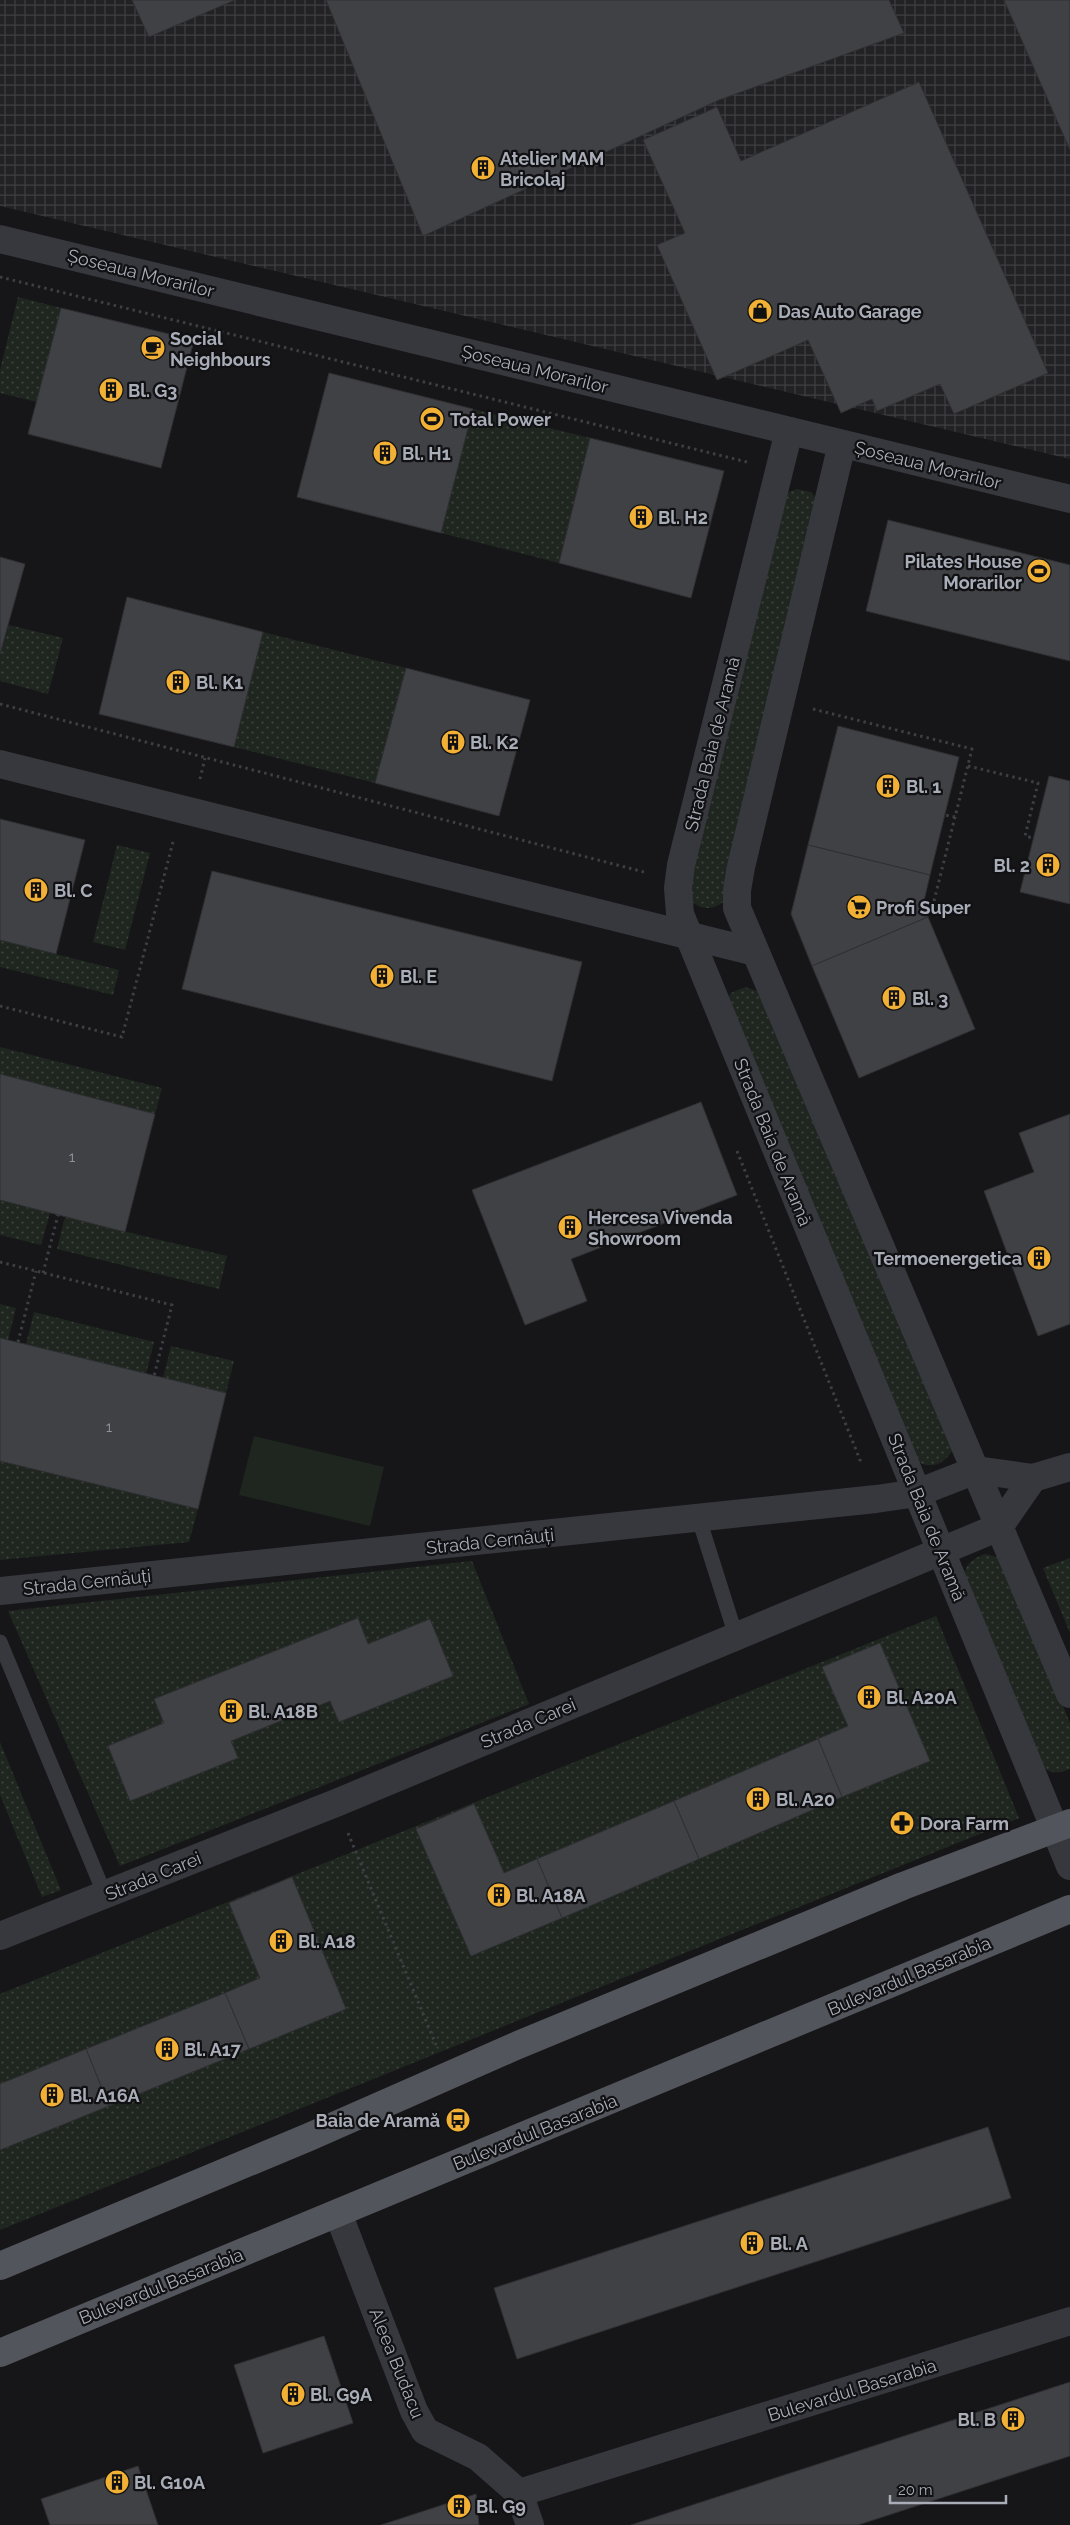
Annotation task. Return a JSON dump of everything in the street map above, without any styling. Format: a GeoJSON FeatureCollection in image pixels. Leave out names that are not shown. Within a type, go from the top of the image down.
{"type":"FeatureCollection","features":[{"type":"Feature","properties":{"kind":"main road"},"geometry":{"type":"LineString","coordinates":[[0,2266],[309,2138],[448,2076],[903,1886],[1062,1826]]}},
{"type":"Feature","properties":{"kind":"main road","name":"Bulevardul Basarabia"},"geometry":{"type":"LineString","coordinates":[[0,2353],[1070,1910]]}},
{"type":"Feature","properties":{"kind":"street","name":"Șoseaua Morarilor"},"geometry":{"type":"LineString","coordinates":[[0,239],[1070,500]]}},
{"type":"Feature","properties":{"kind":"street","name":"Strada Baia de Aramă"},"geometry":{"type":"LineString","coordinates":[[789,432],[681,865],[678,888],[680,914],[917,1493],[1062,1826],[1070,1866]]}},
{"type":"Feature","properties":{"kind":"street"},"geometry":{"type":"LineString","coordinates":[[842,444],[737,890],[737,908],[1070,1694]]}},
{"type":"Feature","properties":{"kind":"street"},"geometry":{"type":"LineString","coordinates":[[0,764],[755,952]]}},
{"type":"Feature","properties":{"kind":"street"},"geometry":{"type":"LineString","coordinates":[[976,1470],[1033,1478],[1070,1467]]}},
{"type":"Feature","properties":{"kind":"street","name":"Strada Cernăuți"},"geometry":{"type":"LineString","coordinates":[[0,1591],[876,1499],[917,1493],[976,1470]]}},
{"type":"Feature","properties":{"kind":"street"},"geometry":{"type":"LineString","coordinates":[[999,1527],[1033,1478]]}},
{"type":"Feature","properties":{"kind":"street","name":"Strada Carei"},"geometry":{"type":"LineString","coordinates":[[0,1936],[336,1803],[999,1527]]}},
{"type":"Feature","properties":{"kind":"street","name":"Aleea Budacu"},"geometry":{"type":"LineString","coordinates":[[338,2213],[411,2404],[425,2431],[478,2457],[519,2493],[530,2525]]}},
{"type":"Feature","properties":{"kind":"street","name":"Bulevardul Basarabia"},"geometry":{"type":"LineString","coordinates":[[519,2493],[1070,2321]]}},
{"type":"Feature","properties":{"kind":"lane"},"geometry":{"type":"LineString","coordinates":[[699,1519],[736,1636]]}},
{"type":"Feature","properties":{"kind":"lane"},"geometry":{"type":"LineString","coordinates":[[0,1642],[105,1894]]}},
{"type":"Feature","properties":{"kind":"path"},"geometry":{"type":"LineString","coordinates":[[0,277],[750,463]]}},
{"type":"Feature","properties":{"kind":"path"},"geometry":{"type":"LineString","coordinates":[[0,704],[644,872],[646,862]]}},
{"type":"Feature","properties":{"kind":"path"},"geometry":{"type":"LineString","coordinates":[[812,709],[972,749],[934,901]]}},
{"type":"Feature","properties":{"kind":"path"},"geometry":{"type":"LineString","coordinates":[[968,766],[1038,783],[1025,836],[1033,838]]}},
{"type":"Feature","properties":{"kind":"path"},"geometry":{"type":"LineString","coordinates":[[945,815],[955,817]]}},
{"type":"Feature","properties":{"kind":"path"},"geometry":{"type":"LineString","coordinates":[[0,1006],[122,1037],[174,840]]}},
{"type":"Feature","properties":{"kind":"path"},"geometry":{"type":"LineString","coordinates":[[735,1145],[876,1499]]}},
{"type":"Feature","properties":{"kind":"path"},"geometry":{"type":"LineString","coordinates":[[43,1273],[58,1215]]}},
{"type":"Feature","properties":{"kind":"path"},"geometry":{"type":"LineString","coordinates":[[0,1262],[172,1305],[154,1376]]}},
{"type":"Feature","properties":{"kind":"path"},"geometry":{"type":"LineString","coordinates":[[18,1342],[36,1271]]}},
{"type":"Feature","properties":{"kind":"path"},"geometry":{"type":"LineString","coordinates":[[336,1803],[448,2076]]}},
{"type":"Feature","properties":{"kind":"shaded area"},"geometry":{"type":"Polygon","coordinates":[[[0,0],[1070,0],[1070,459],[0,206],[0,0]]]}},
{"type":"Feature","properties":{"kind":"shaded area"},"geometry":{"type":"Polygon","coordinates":[[[18,297],[61,308],[37,402],[0,393],[0,370],[18,297]]]}},
{"type":"Feature","properties":{"kind":"shaded area"},"geometry":{"type":"Polygon","coordinates":[[[473,409],[590,438],[559,563],[441,533],[473,409]]]}},
{"type":"Feature","properties":{"kind":"shaded area"},"geometry":{"type":"Polygon","coordinates":[[[797,489],[811,492],[819,502],[727,898],[712,908],[702,907],[687,897],[786,493],[797,489]]]}},
{"type":"Feature","properties":{"kind":"shaded area"},"geometry":{"type":"Polygon","coordinates":[[[9,625],[63,638],[48,694],[0,681],[0,654],[9,625]]]}},
{"type":"Feature","properties":{"kind":"shaded area"},"geometry":{"type":"Polygon","coordinates":[[[263,632],[406,668],[375,783],[234,747],[263,632]]]}},
{"type":"Feature","properties":{"kind":"shaded area"},"geometry":{"type":"Polygon","coordinates":[[[117,845],[150,853],[125,950],[93,942],[117,845]]]}},
{"type":"Feature","properties":{"kind":"shaded area"},"geometry":{"type":"Polygon","coordinates":[[[0,940],[119,970],[113,995],[0,967],[0,940]]]}},
{"type":"Feature","properties":{"kind":"shaded area"},"geometry":{"type":"Polygon","coordinates":[[[745,987],[757,991],[952,1451],[944,1461],[929,1465],[912,1458],[725,1003],[731,993],[745,987]]]}},
{"type":"Feature","properties":{"kind":"shaded area"},"geometry":{"type":"Polygon","coordinates":[[[0,1047],[162,1088],[155,1114],[0,1074],[0,1047]]]}},
{"type":"Feature","properties":{"kind":"shaded area"},"geometry":{"type":"Polygon","coordinates":[[[0,1200],[50,1213],[41,1245],[0,1235],[0,1200]]]}},
{"type":"Feature","properties":{"kind":"shaded area"},"geometry":{"type":"Polygon","coordinates":[[[65,1217],[227,1256],[219,1289],[57,1249],[65,1217]]]}},
{"type":"Feature","properties":{"kind":"shaded area"},"geometry":{"type":"Polygon","coordinates":[[[0,1304],[16,1308],[8,1340],[0,1338],[0,1304]]]}},
{"type":"Feature","properties":{"kind":"shaded area"},"geometry":{"type":"Polygon","coordinates":[[[34,1312],[154,1342],[146,1374],[26,1344],[34,1312]]]}},
{"type":"Feature","properties":{"kind":"shaded area"},"geometry":{"type":"Polygon","coordinates":[[[171,1346],[234,1361],[226,1393],[163,1378],[171,1346]]]}},
{"type":"Feature","properties":{"kind":"shaded area"},"geometry":{"type":"Polygon","coordinates":[[[254,1436],[384,1467],[370,1526],[239,1495],[254,1436]]]}},
{"type":"Feature","properties":{"kind":"shaded area"},"geometry":{"type":"Polygon","coordinates":[[[0,1461],[198,1509],[189,1542],[0,1560],[0,1461]]]}},
{"type":"Feature","properties":{"kind":"shaded area"},"geometry":{"type":"Polygon","coordinates":[[[985,1554],[997,1557],[1005,1565],[1070,1723],[1070,1769],[1054,1772],[1039,1765],[964,1581],[965,1571],[969,1564],[985,1554]]]}},
{"type":"Feature","properties":{"kind":"shaded area"},"geometry":{"type":"Polygon","coordinates":[[[1070,1558],[1070,1633],[1043,1568],[1070,1558]]]}},
{"type":"Feature","properties":{"kind":"shaded area"},"geometry":{"type":"Polygon","coordinates":[[[472,1561],[529,1704],[120,1866],[8,1611],[472,1561]]]}},
{"type":"Feature","properties":{"kind":"shaded area"},"geometry":{"type":"Polygon","coordinates":[[[936,1616],[1019,1818],[0,2230],[0,1994],[936,1616]]]}},
{"type":"Feature","properties":{"kind":"shaded area"},"geometry":{"type":"Polygon","coordinates":[[[0,1742],[61,1890],[42,1897],[0,1795],[0,1742]]]}},
{"type":"Feature","properties":{"kind":"building"},"geometry":{"type":"Polygon","coordinates":[[[132,0],[235,0],[149,37],[132,0]]]}},
{"type":"Feature","properties":{"kind":"building","name":"Atelier MAM Bricolaj"},"geometry":{"type":"Polygon","coordinates":[[[326,0],[889,0],[904,33],[719,100],[423,236],[326,0]]]}},
{"type":"Feature","properties":{"kind":"building"},"geometry":{"type":"Polygon","coordinates":[[[1004,0],[1070,0],[1070,150],[1004,0]]]}},
{"type":"Feature","properties":{"kind":"building"},"geometry":{"type":"Polygon","coordinates":[[[919,82],[1048,373],[954,414],[940,384],[877,411],[872,399],[841,413],[808,340],[717,380],[657,245],[685,233],[643,140],[717,107],[741,161],[919,82]]]}},
{"type":"Feature","properties":{"kind":"building","name":"Bl. G3"},"geometry":{"type":"Polygon","coordinates":[[[61,308],[194,340],[161,468],[28,434],[61,308]]]}},
{"type":"Feature","properties":{"kind":"building","name":"Bl. H1"},"geometry":{"type":"Polygon","coordinates":[[[329,373],[473,409],[441,533],[297,497],[329,373]]]}},
{"type":"Feature","properties":{"kind":"building","name":"Bl. H2"},"geometry":{"type":"Polygon","coordinates":[[[590,438],[724,471],[691,598],[559,563],[590,438]]]}},
{"type":"Feature","properties":{"kind":"building"},"geometry":{"type":"Polygon","coordinates":[[[888,520],[1070,565],[1070,661],[866,611],[888,520]]]}},
{"type":"Feature","properties":{"kind":"building"},"geometry":{"type":"Polygon","coordinates":[[[0,557],[25,564],[0,654],[0,557]]]}},
{"type":"Feature","properties":{"kind":"building","name":"Bl. K1"},"geometry":{"type":"Polygon","coordinates":[[[127,597],[263,632],[234,747],[99,714],[127,597]]]}},
{"type":"Feature","properties":{"kind":"building","name":"Bl. K2"},"geometry":{"type":"Polygon","coordinates":[[[406,668],[530,700],[499,816],[375,783],[406,668]]]}},
{"type":"Feature","properties":{"kind":"building","name":"Bl. 1"},"geometry":{"type":"Polygon","coordinates":[[[838,726],[959,757],[930,875],[808,845],[838,726]]]}},
{"type":"Feature","properties":{"kind":"building","name":"Bl. 2"},"geometry":{"type":"Polygon","coordinates":[[[1049,776],[1070,781],[1070,904],[1020,892],[1049,776]]]}},
{"type":"Feature","properties":{"kind":"building","name":"Bl. C"},"geometry":{"type":"Polygon","coordinates":[[[0,819],[85,840],[56,954],[0,940],[0,819]]]}},
{"type":"Feature","properties":{"kind":"building","name":"Profi Super"},"geometry":{"type":"Polygon","coordinates":[[[808,845],[930,875],[924,901],[928,917],[812,966],[791,914],[808,845]]]}},
{"type":"Feature","properties":{"kind":"building","name":"Bl. E"},"geometry":{"type":"Polygon","coordinates":[[[212,871],[582,962],[552,1081],[182,989],[212,871]]]}},
{"type":"Feature","properties":{"kind":"building","name":"Bl. 3"},"geometry":{"type":"Polygon","coordinates":[[[928,917],[975,1029],[859,1078],[812,966],[928,917]]]}},
{"type":"Feature","properties":{"kind":"building"},"geometry":{"type":"Polygon","coordinates":[[[0,1074],[155,1114],[125,1232],[0,1200],[0,1074]]]}},
{"type":"Feature","properties":{"kind":"building","name":"Hercesa Vivenda Showroom"},"geometry":{"type":"Polygon","coordinates":[[[701,1102],[737,1195],[571,1259],[587,1301],[525,1325],[472,1190],[701,1102]]]}},
{"type":"Feature","properties":{"kind":"building","name":"Termoenergetica"},"geometry":{"type":"Polygon","coordinates":[[[1070,1114],[1070,1324],[1038,1336],[984,1191],[1034,1172],[1019,1133],[1070,1114]]]}},
{"type":"Feature","properties":{"kind":"building"},"geometry":{"type":"Polygon","coordinates":[[[0,1338],[226,1393],[198,1509],[0,1461],[0,1338]]]}},
{"type":"Feature","properties":{"kind":"building","name":"Bl. A18B"},"geometry":{"type":"Polygon","coordinates":[[[358,1618],[368,1644],[430,1619],[453,1676],[339,1722],[330,1701],[231,1741],[238,1758],[130,1801],[108,1746],[164,1723],[154,1699],[358,1618]]]}},
{"type":"Feature","properties":{"kind":"building","name":"Bl. A20A"},"geometry":{"type":"Polygon","coordinates":[[[880,1643],[930,1761],[842,1797],[818,1739],[848,1726],[822,1667],[880,1643]]]}},
{"type":"Feature","properties":{"kind":"building","name":"Bl. A20"},"geometry":{"type":"Polygon","coordinates":[[[818,1739],[842,1797],[699,1859],[674,1801],[818,1739]]]}},
{"type":"Feature","properties":{"kind":"building"},"geometry":{"type":"Polygon","coordinates":[[[674,1801],[699,1859],[562,1918],[537,1859],[674,1801]]]}},
{"type":"Feature","properties":{"kind":"building","name":"Bl. A18A"},"geometry":{"type":"Polygon","coordinates":[[[474,1804],[504,1873],[537,1859],[562,1918],[471,1956],[416,1829],[474,1804]]]}},
{"type":"Feature","properties":{"kind":"building","name":"Bl. A18"},"geometry":{"type":"Polygon","coordinates":[[[292,1877],[346,2009],[249,2049],[225,1993],[260,1978],[229,1903],[292,1877]]]}},
{"type":"Feature","properties":{"kind":"building","name":"Bl. A17"},"geometry":{"type":"Polygon","coordinates":[[[225,1993],[249,2049],[109,2106],[86,2049],[225,1993]]]}},
{"type":"Feature","properties":{"kind":"building","name":"Bl. A16A"},"geometry":{"type":"Polygon","coordinates":[[[86,2049],[109,2106],[0,2150],[0,2084],[86,2049]]]}},
{"type":"Feature","properties":{"kind":"building","name":"Bl. A"},"geometry":{"type":"Polygon","coordinates":[[[988,2127],[1011,2198],[517,2359],[494,2288],[988,2127]]]}},
{"type":"Feature","properties":{"kind":"building","name":"Bl. G9A"},"geometry":{"type":"Polygon","coordinates":[[[324,2336],[353,2423],[263,2453],[234,2365],[324,2336]]]}},
{"type":"Feature","properties":{"kind":"building","name":"Bl. B"},"geometry":{"type":"Polygon","coordinates":[[[1070,2382],[1070,2456],[858,2525],[631,2525],[1070,2382]]]}},
{"type":"Feature","properties":{"kind":"building","name":"Bl. G10A"},"geometry":{"type":"Polygon","coordinates":[[[138,2466],[158,2525],[50,2525],[41,2499],[138,2466]]]}},
{"type":"Feature","properties":{"kind":"building","name":"Bl. G9"},"geometry":{"type":"Polygon","coordinates":[[[476,2494],[479,2525],[381,2525],[476,2494]]]}},
{"type":"Feature","properties":{"kind":"place","name":"Atelier MAM Bricolaj"},"geometry":{"type":"Point","coordinates":[483,168]}},
{"type":"Feature","properties":{"kind":"place","name":"Das Auto Garage"},"geometry":{"type":"Point","coordinates":[760,311]}},
{"type":"Feature","properties":{"kind":"place","name":"Social Neighbours"},"geometry":{"type":"Point","coordinates":[153,348]}},
{"type":"Feature","properties":{"kind":"place","name":"Bl. G3"},"geometry":{"type":"Point","coordinates":[111,390]}},
{"type":"Feature","properties":{"kind":"place","name":"Total Power"},"geometry":{"type":"Point","coordinates":[432,419]}},
{"type":"Feature","properties":{"kind":"place","name":"Bl. H1"},"geometry":{"type":"Point","coordinates":[385,453]}},
{"type":"Feature","properties":{"kind":"place","name":"Bl. H2"},"geometry":{"type":"Point","coordinates":[641,517]}},
{"type":"Feature","properties":{"kind":"place","name":"Pilates House Morarilor"},"geometry":{"type":"Point","coordinates":[1039,571]}},
{"type":"Feature","properties":{"kind":"place","name":"Bl. K1"},"geometry":{"type":"Point","coordinates":[178,682]}},
{"type":"Feature","properties":{"kind":"place","name":"Bl. K2"},"geometry":{"type":"Point","coordinates":[453,742]}},
{"type":"Feature","properties":{"kind":"place","name":"Bl. 1"},"geometry":{"type":"Point","coordinates":[888,786]}},
{"type":"Feature","properties":{"kind":"place","name":"Bl. 2"},"geometry":{"type":"Point","coordinates":[1048,865]}},
{"type":"Feature","properties":{"kind":"place","name":"Bl. C"},"geometry":{"type":"Point","coordinates":[36,890]}},
{"type":"Feature","properties":{"kind":"place","name":"Profi Super"},"geometry":{"type":"Point","coordinates":[859,907]}},
{"type":"Feature","properties":{"kind":"place","name":"Bl. E"},"geometry":{"type":"Point","coordinates":[382,976]}},
{"type":"Feature","properties":{"kind":"place","name":"Bl. 3"},"geometry":{"type":"Point","coordinates":[894,998]}},
{"type":"Feature","properties":{"kind":"place","name":"Hercesa Vivenda Showroom"},"geometry":{"type":"Point","coordinates":[570,1227]}},
{"type":"Feature","properties":{"kind":"place","name":"Termoenergetica"},"geometry":{"type":"Point","coordinates":[1039,1258]}},
{"type":"Feature","properties":{"kind":"place","name":"Bl. A20A"},"geometry":{"type":"Point","coordinates":[869,1697]}},
{"type":"Feature","properties":{"kind":"place","name":"Bl. A18B"},"geometry":{"type":"Point","coordinates":[231,1711]}},
{"type":"Feature","properties":{"kind":"place","name":"Bl. A20"},"geometry":{"type":"Point","coordinates":[758,1799]}},
{"type":"Feature","properties":{"kind":"place","name":"Dora Farm"},"geometry":{"type":"Point","coordinates":[902,1823]}},
{"type":"Feature","properties":{"kind":"place","name":"Bl. A18A"},"geometry":{"type":"Point","coordinates":[499,1895]}},
{"type":"Feature","properties":{"kind":"place","name":"Bl. A18"},"geometry":{"type":"Point","coordinates":[281,1941]}},
{"type":"Feature","properties":{"kind":"place","name":"Bl. A17"},"geometry":{"type":"Point","coordinates":[167,2049]}},
{"type":"Feature","properties":{"kind":"place","name":"Bl. A16A"},"geometry":{"type":"Point","coordinates":[52,2095]}},
{"type":"Feature","properties":{"kind":"place","name":"Baia de Aramă"},"geometry":{"type":"Point","coordinates":[458,2120]}},
{"type":"Feature","properties":{"kind":"place","name":"Bl. A"},"geometry":{"type":"Point","coordinates":[752,2243]}},
{"type":"Feature","properties":{"kind":"place","name":"Bl. G9A"},"geometry":{"type":"Point","coordinates":[293,2394]}},
{"type":"Feature","properties":{"kind":"place","name":"Bl. B"},"geometry":{"type":"Point","coordinates":[1013,2419]}},
{"type":"Feature","properties":{"kind":"place","name":"Bl. G10A"},"geometry":{"type":"Point","coordinates":[117,2482]}},
{"type":"Feature","properties":{"kind":"place","name":"Bl. G9"},"geometry":{"type":"Point","coordinates":[459,2506]}}]}
